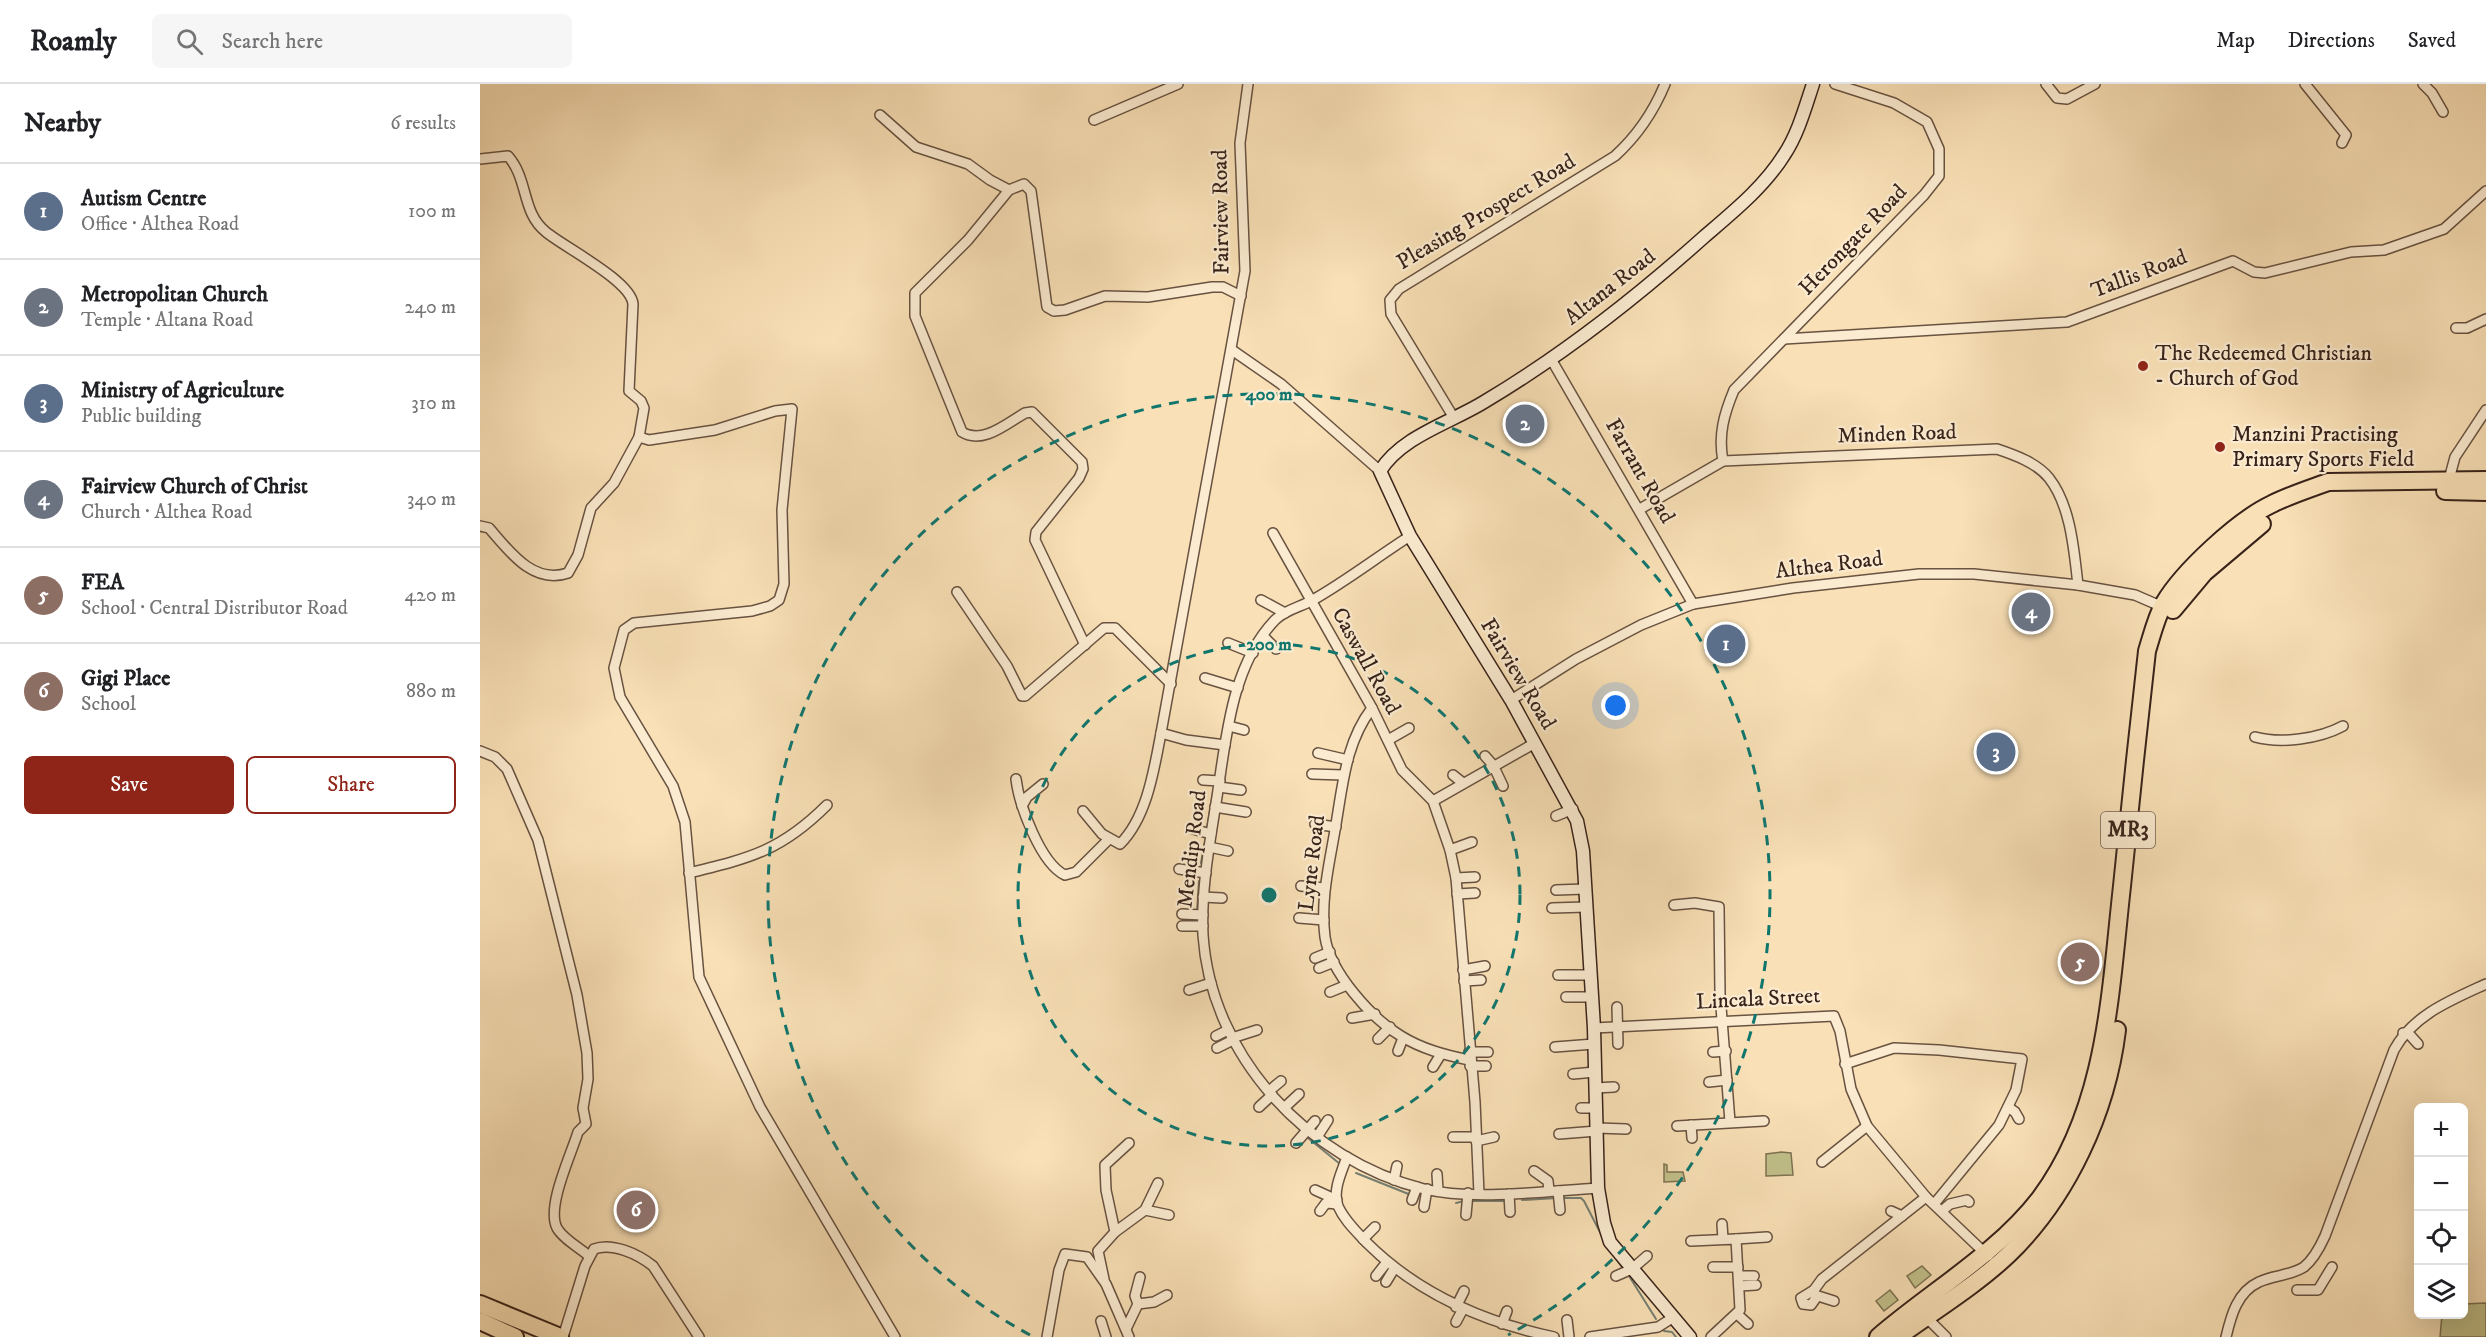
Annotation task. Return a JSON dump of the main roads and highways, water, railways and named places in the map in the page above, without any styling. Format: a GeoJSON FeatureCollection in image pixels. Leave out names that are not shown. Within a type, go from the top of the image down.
{"type":"FeatureCollection","features":[{"type":"Feature","properties":{"kind":"highway","name":"MR3"},"geometry":{"type":"LineString","coordinates":[[1899,1337],[1922,1311],[2022,1218],[2045,1190],[2076,1133],[2097,1078],[2109,1009],[2147,651],[2167,609],[2228,551],[2274,516],[2310,497],[2349,492],[2448,486],[2486,480]]}},
{"type":"Feature","properties":{"kind":"highway","name":"MR3"},"geometry":{"type":"LineString","coordinates":[[2448,486],[2486,492]]}},
{"type":"Feature","properties":{"kind":"highway","name":"MR3"},"geometry":{"type":"LineString","coordinates":[[1878,1337],[1996,1264],[2028,1233],[2062,1186],[2088,1137],[2107,1083],[2119,1009],[2157,651],[2167,609]]}},
{"type":"Feature","properties":{"kind":"highway"},"geometry":{"type":"LineString","coordinates":[[480,1304],[561,1337]]}},
{"type":"Feature","properties":{"kind":"highway"},"geometry":{"type":"LineString","coordinates":[[480,1321],[515,1337]]}},
{"type":"Feature","properties":{"kind":"main road","name":"Altana Road"},"geometry":{"type":"LineString","coordinates":[[1380,471],[1395,451],[1483,403],[1551,359],[1674,264],[1764,181],[1785,155],[1813,84]]}},
{"type":"Feature","properties":{"kind":"main road","name":"Fairview Road"},"geometry":{"type":"LineString","coordinates":[[1380,471],[1410,536],[1511,700],[1573,809],[1583,851],[1594,1028],[1598,1188],[1610,1242],[1690,1337]]}},
{"type":"Feature","properties":{"kind":"waterway"},"geometry":{"type":"LineString","coordinates":[[1207,828],[1214,788]]}},
{"type":"Feature","properties":{"kind":"waterway"},"geometry":{"type":"LineString","coordinates":[[1201,863],[1206,836]]}},
{"type":"Feature","properties":{"kind":"waterway"},"geometry":{"type":"LineString","coordinates":[[1197,912],[1199,881]]}},
{"type":"Feature","properties":{"kind":"waterway"},"geometry":{"type":"LineString","coordinates":[[1210,993],[1224,1030]]}},
{"type":"Feature","properties":{"kind":"waterway"},"geometry":{"type":"LineString","coordinates":[[1231,1046],[1255,1080]]}},
{"type":"Feature","properties":{"kind":"waterway"},"geometry":{"type":"LineString","coordinates":[[1283,1113],[1302,1132]]}},
{"type":"Feature","properties":{"kind":"waterway"},"geometry":{"type":"LineString","coordinates":[[1308,1138],[1340,1164]]}},
{"type":"Feature","properties":{"kind":"waterway"},"geometry":{"type":"LineString","coordinates":[[1356,1173],[1411,1195]]}},
{"type":"Feature","properties":{"kind":"waterway"},"geometry":{"type":"LineString","coordinates":[[1522,1200],[1557,1198]]}},
{"type":"Feature","properties":{"kind":"waterway"},"geometry":{"type":"LineString","coordinates":[[1564,1198],[1581,1198],[1584,1201],[1603,1238]]}},
{"type":"Feature","properties":{"kind":"waterway"},"geometry":{"type":"LineString","coordinates":[[1456,1203],[1464,1201]]}},
{"type":"Feature","properties":{"kind":"waterway"},"geometry":{"type":"LineString","coordinates":[[1471,1201],[1505,1201]]}},
{"type":"Feature","properties":{"kind":"waterway"},"geometry":{"type":"LineString","coordinates":[[1612,1253],[1624,1270]]}},
{"type":"Feature","properties":{"kind":"waterway"},"geometry":{"type":"LineString","coordinates":[[1629,1276],[1656,1319]]}},
{"type":"Feature","properties":{"kind":"waterway"},"geometry":{"type":"LineString","coordinates":[[1664,1331],[1672,1332],[1676,1337]]}},
{"type":"Feature","properties":{"kind":"place","name":"The Redeemed Christian - Church of God"},"geometry":{"type":"Point","coordinates":[2143,366]}},
{"type":"Feature","properties":{"kind":"place","name":"Metropolitan Church"},"geometry":{"type":"Point","coordinates":[1525,424]}},
{"type":"Feature","properties":{"kind":"place","name":"Manzini Practising Primary Sports Field"},"geometry":{"type":"Point","coordinates":[2220,447]}},
{"type":"Feature","properties":{"kind":"place","name":"Fairview Church of Christ"},"geometry":{"type":"Point","coordinates":[2031,612]}},
{"type":"Feature","properties":{"kind":"place","name":"Autism Centre"},"geometry":{"type":"Point","coordinates":[1726,644]}},
{"type":"Feature","properties":{"kind":"place","name":"Ministry of Agriculture"},"geometry":{"type":"Point","coordinates":[1996,752]}},
{"type":"Feature","properties":{"kind":"place","name":"FEA"},"geometry":{"type":"Point","coordinates":[2080,962]}},
{"type":"Feature","properties":{"kind":"place","name":"Gigi Place"},"geometry":{"type":"Point","coordinates":[636,1210]}}]}
